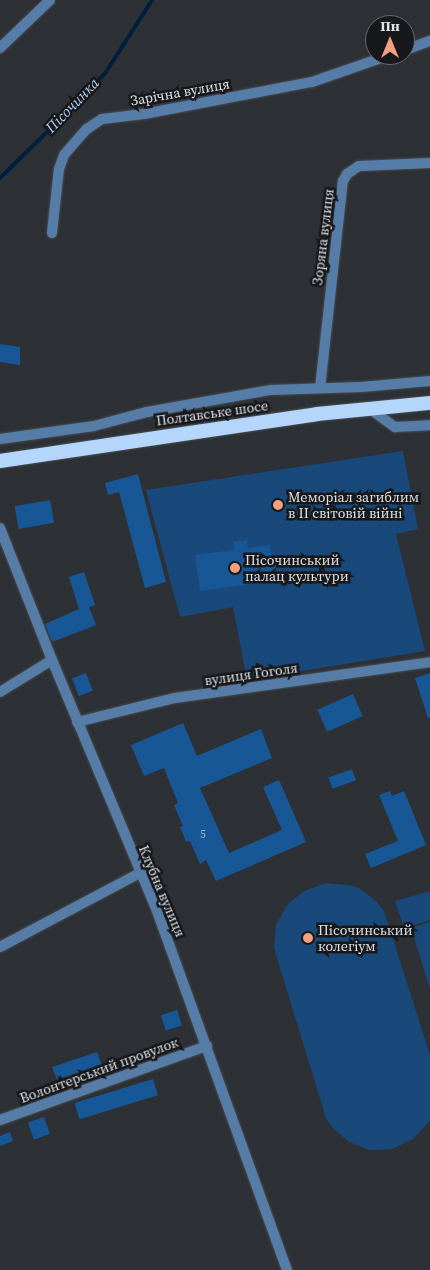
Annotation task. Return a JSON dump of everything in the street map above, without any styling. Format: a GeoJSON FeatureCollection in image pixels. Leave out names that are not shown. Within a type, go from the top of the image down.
{"type":"FeatureCollection","features":[{"type":"Feature","properties":{"kind":"highway","name":"Полтавське шосе"},"geometry":{"type":"LineString","coordinates":[[0,461],[317,414],[430,403]]}},
{"type":"Feature","properties":{"kind":"street"},"geometry":{"type":"LineString","coordinates":[[0,48],[50,0]]}},
{"type":"Feature","properties":{"kind":"street"},"geometry":{"type":"LineString","coordinates":[[415,46],[430,41]]}},
{"type":"Feature","properties":{"kind":"street","name":"Зарічна вулиця"},"geometry":{"type":"LineString","coordinates":[[52,233],[59,169],[64,155],[87,129],[102,119],[144,114],[312,82],[365,64]]}},
{"type":"Feature","properties":{"kind":"street","name":"Зоряна вулиця"},"geometry":{"type":"LineString","coordinates":[[320,388],[343,181],[347,174],[358,166],[430,164]]}},
{"type":"Feature","properties":{"kind":"street"},"geometry":{"type":"LineString","coordinates":[[0,439],[94,426],[147,412],[272,390],[361,387],[430,381]]}},
{"type":"Feature","properties":{"kind":"street"},"geometry":{"type":"LineString","coordinates":[[370,408],[395,427],[430,425]]}},
{"type":"Feature","properties":{"kind":"street","name":"Клубна вулиця"},"geometry":{"type":"LineString","coordinates":[[0,528],[77,722],[157,911],[287,1270]]}},
{"type":"Feature","properties":{"kind":"street"},"geometry":{"type":"LineString","coordinates":[[0,692],[52,660]]}},
{"type":"Feature","properties":{"kind":"street","name":"вулиця Гоголя"},"geometry":{"type":"LineString","coordinates":[[77,722],[174,698],[430,662]]}},
{"type":"Feature","properties":{"kind":"street"},"geometry":{"type":"LineString","coordinates":[[0,947],[140,873]]}},
{"type":"Feature","properties":{"kind":"street","name":"Волонтерський провулок"},"geometry":{"type":"LineString","coordinates":[[0,1120],[207,1046]]}},
{"type":"Feature","properties":{"kind":"shaded area"},"geometry":{"type":"Polygon","coordinates":[[[403,451],[418,529],[396,534],[425,651],[247,680],[233,607],[180,617],[146,490],[403,451]]]}},
{"type":"Feature","properties":{"kind":"shaded area"},"geometry":{"type":"Polygon","coordinates":[[[326,883],[359,888],[377,902],[384,911],[430,1055],[430,1121],[413,1139],[392,1149],[370,1150],[349,1142],[332,1127],[326,1118],[274,948],[276,925],[287,905],[304,891],[326,883]]]}},
{"type":"Feature","properties":{"kind":"shaded area"},"geometry":{"type":"Polygon","coordinates":[[[430,891],[430,920],[404,928],[395,901],[430,891]]]}},
{"type":"Feature","properties":{"kind":"shaded area"},"geometry":{"type":"Polygon","coordinates":[[[430,922],[430,989],[411,928],[430,922]]]}},
{"type":"Feature","properties":{"kind":"building"},"geometry":{"type":"Polygon","coordinates":[[[0,344],[20,347],[20,365],[0,362],[0,344]]]}},
{"type":"Feature","properties":{"kind":"building"},"geometry":{"type":"Polygon","coordinates":[[[138,474],[166,582],[145,588],[119,492],[108,495],[105,483],[138,474]]]}},
{"type":"Feature","properties":{"kind":"building"},"geometry":{"type":"Polygon","coordinates":[[[50,500],[54,523],[19,529],[15,506],[50,500]]]}},
{"type":"Feature","properties":{"kind":"building","name":"Пісочинський палац культури"},"geometry":{"type":"Polygon","coordinates":[[[247,540],[248,548],[270,545],[275,581],[200,591],[195,555],[234,550],[233,542],[247,540]]]}},
{"type":"Feature","properties":{"kind":"building"},"geometry":{"type":"Polygon","coordinates":[[[84,572],[95,605],[89,607],[96,625],[52,642],[45,624],[79,609],[69,577],[84,572]]]}},
{"type":"Feature","properties":{"kind":"building"},"geometry":{"type":"Polygon","coordinates":[[[86,673],[93,691],[79,696],[72,678],[86,673]]]}},
{"type":"Feature","properties":{"kind":"building"},"geometry":{"type":"Polygon","coordinates":[[[430,673],[430,717],[428,718],[415,678],[430,673]]]}},
{"type":"Feature","properties":{"kind":"building"},"geometry":{"type":"Polygon","coordinates":[[[353,694],[363,716],[327,732],[317,710],[353,694]]]}},
{"type":"Feature","properties":{"kind":"building"},"geometry":{"type":"Polygon","coordinates":[[[183,723],[197,756],[261,729],[272,758],[200,788],[229,853],[282,830],[263,787],[279,780],[306,842],[216,881],[206,860],[200,864],[190,841],[186,842],[180,827],[183,826],[174,805],[178,803],[164,768],[144,776],[131,745],[183,723]]]}},
{"type":"Feature","properties":{"kind":"building"},"geometry":{"type":"Polygon","coordinates":[[[352,769],[356,780],[333,789],[329,778],[352,769]]]}},
{"type":"Feature","properties":{"kind":"building"},"geometry":{"type":"Polygon","coordinates":[[[390,791],[392,796],[404,791],[426,845],[371,868],[365,854],[398,841],[379,795],[390,791]]]}},
{"type":"Feature","properties":{"kind":"building"},"geometry":{"type":"Polygon","coordinates":[[[177,1010],[182,1025],[166,1030],[161,1015],[177,1010]]]}},
{"type":"Feature","properties":{"kind":"building"},"geometry":{"type":"Polygon","coordinates":[[[97,1052],[103,1069],[89,1073],[88,1069],[57,1080],[52,1067],[97,1052]]]}},
{"type":"Feature","properties":{"kind":"building"},"geometry":{"type":"Polygon","coordinates":[[[153,1079],[158,1095],[80,1119],[75,1103],[153,1079]]]}},
{"type":"Feature","properties":{"kind":"building"},"geometry":{"type":"Polygon","coordinates":[[[44,1117],[50,1134],[34,1140],[28,1123],[44,1117]]]}},
{"type":"Feature","properties":{"kind":"building"},"geometry":{"type":"Polygon","coordinates":[[[10,1132],[13,1141],[0,1146],[0,1136],[10,1132]]]}},
{"type":"Feature","properties":{"kind":"waterway","name":"Пісочинка"},"geometry":{"type":"LineString","coordinates":[[0,178],[106,72],[152,0]]}},
{"type":"Feature","properties":{"kind":"place","name":"Меморіал загиблим в II світовій війні"},"geometry":{"type":"Point","coordinates":[278,505]}},
{"type":"Feature","properties":{"kind":"place","name":"Пісочинський палац культури"},"geometry":{"type":"Point","coordinates":[235,568]}},
{"type":"Feature","properties":{"kind":"place","name":"Пісочинський колегіум"},"geometry":{"type":"Point","coordinates":[308,938]}}]}
